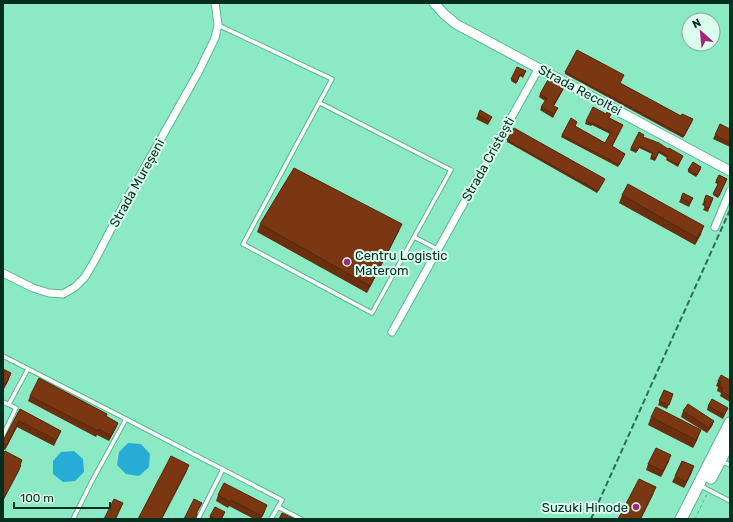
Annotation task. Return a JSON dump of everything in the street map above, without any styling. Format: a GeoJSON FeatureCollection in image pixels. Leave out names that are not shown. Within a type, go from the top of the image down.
{"type":"FeatureCollection","features":[{"type":"Feature","properties":{"kind":"main road"},"geometry":{"type":"LineString","coordinates":[[689,519],[730,423]]}},
{"type":"Feature","properties":{"kind":"main road"},"geometry":{"type":"LineString","coordinates":[[681,519],[702,487],[725,463],[730,441]]}},
{"type":"Feature","properties":{"kind":"street","name":"Strada Mureșeni"},"geometry":{"type":"LineString","coordinates":[[3,273],[33,288],[50,293],[63,294],[75,287],[85,277],[199,71],[215,38],[218,25],[215,3]]}},
{"type":"Feature","properties":{"kind":"street","name":"Strada Recoltei"},"geometry":{"type":"LineString","coordinates":[[434,3],[456,24],[730,171]]}},
{"type":"Feature","properties":{"kind":"street","name":"Strada Cristești"},"geometry":{"type":"LineString","coordinates":[[392,332],[539,68]]}},
{"type":"Feature","properties":{"kind":"street"},"geometry":{"type":"LineString","coordinates":[[715,226],[730,191]]}},
{"type":"Feature","properties":{"kind":"lane"},"geometry":{"type":"LineString","coordinates":[[218,25],[332,79],[243,244],[372,313],[450,170],[320,102]]}},
{"type":"Feature","properties":{"kind":"lane"},"geometry":{"type":"LineString","coordinates":[[414,237],[438,249]]}},
{"type":"Feature","properties":{"kind":"lane"},"geometry":{"type":"LineString","coordinates":[[3,356],[282,500],[272,519]]}},
{"type":"Feature","properties":{"kind":"lane"},"geometry":{"type":"LineString","coordinates":[[9,404],[28,369]]}},
{"type":"Feature","properties":{"kind":"lane"},"geometry":{"type":"LineString","coordinates":[[3,402],[16,408],[3,435]]}},
{"type":"Feature","properties":{"kind":"lane"},"geometry":{"type":"LineString","coordinates":[[73,519],[126,419]]}},
{"type":"Feature","properties":{"kind":"lane"},"geometry":{"type":"LineString","coordinates":[[198,519],[223,470]]}},
{"type":"Feature","properties":{"kind":"lane"},"geometry":{"type":"LineString","coordinates":[[702,487],[730,501]]}},
{"type":"Feature","properties":{"kind":"lane"},"geometry":{"type":"LineString","coordinates":[[278,507],[301,519]]}},
{"type":"Feature","properties":{"kind":"water"},"geometry":{"type":"Polygon","coordinates":[[[128,443],[141,444],[150,454],[149,467],[139,476],[126,474],[117,465],[119,452],[128,443]]]}},
{"type":"Feature","properties":{"kind":"water"},"geometry":{"type":"Polygon","coordinates":[[[74,451],[83,459],[84,472],[75,481],[63,482],[53,474],[53,461],[61,452],[74,451]]]}},
{"type":"Feature","properties":{"kind":"building"},"geometry":{"type":"Polygon","coordinates":[[[577,50],[624,75],[620,83],[681,116],[682,114],[693,119],[684,136],[565,72],[577,50]]]}},
{"type":"Feature","properties":{"kind":"building"},"geometry":{"type":"Polygon","coordinates":[[[517,67],[526,71],[523,76],[520,74],[517,82],[511,79],[517,67]]]}},
{"type":"Feature","properties":{"kind":"building"},"geometry":{"type":"Polygon","coordinates":[[[549,78],[564,87],[553,106],[558,108],[554,114],[541,107],[547,98],[540,94],[549,78]]]}},
{"type":"Feature","properties":{"kind":"building"},"geometry":{"type":"Polygon","coordinates":[[[593,107],[606,114],[607,112],[611,114],[609,118],[623,125],[612,146],[625,154],[619,165],[562,135],[571,118],[577,122],[575,126],[605,143],[611,132],[586,121],[593,107]]]}},
{"type":"Feature","properties":{"kind":"building"},"geometry":{"type":"Polygon","coordinates":[[[480,110],[492,117],[489,122],[478,115],[480,110]]]}},
{"type":"Feature","properties":{"kind":"building"},"geometry":{"type":"Polygon","coordinates":[[[720,124],[730,129],[730,143],[715,135],[720,124]]]}},
{"type":"Feature","properties":{"kind":"building"},"geometry":{"type":"Polygon","coordinates":[[[514,128],[605,179],[598,191],[507,140],[514,128]]]}},
{"type":"Feature","properties":{"kind":"building"},"geometry":{"type":"Polygon","coordinates":[[[639,132],[644,135],[643,137],[659,143],[683,156],[678,165],[667,159],[668,156],[659,151],[655,159],[651,157],[653,153],[640,146],[637,151],[631,148],[639,132]]]}},
{"type":"Feature","properties":{"kind":"building"},"geometry":{"type":"Polygon","coordinates":[[[693,162],[701,167],[697,175],[688,170],[693,162]]]}},
{"type":"Feature","properties":{"kind":"building","name":"Centru Logistic Materom"},"geometry":{"type":"Polygon","coordinates":[[[294,168],[402,224],[370,286],[260,224],[294,168]]]}},
{"type":"Feature","properties":{"kind":"building"},"geometry":{"type":"Polygon","coordinates":[[[719,175],[727,179],[719,196],[713,194],[719,182],[716,181],[719,175]]]}},
{"type":"Feature","properties":{"kind":"building"},"geometry":{"type":"Polygon","coordinates":[[[628,184],[704,226],[697,238],[622,195],[628,184]]]}},
{"type":"Feature","properties":{"kind":"building"},"geometry":{"type":"Polygon","coordinates":[[[683,193],[693,198],[690,203],[681,198],[683,193]]]}},
{"type":"Feature","properties":{"kind":"building"},"geometry":{"type":"Polygon","coordinates":[[[706,195],[713,198],[709,208],[704,206],[706,202],[704,201],[706,195]]]}},
{"type":"Feature","properties":{"kind":"building"},"geometry":{"type":"Polygon","coordinates":[[[3,369],[11,373],[6,384],[3,382],[3,369]]]}},
{"type":"Feature","properties":{"kind":"building"},"geometry":{"type":"Polygon","coordinates":[[[721,375],[730,380],[730,396],[721,391],[723,388],[719,386],[721,382],[718,381],[721,375]]]}},
{"type":"Feature","properties":{"kind":"building"},"geometry":{"type":"Polygon","coordinates":[[[39,378],[107,414],[106,416],[118,423],[111,436],[99,429],[98,431],[30,396],[39,378]]]}},
{"type":"Feature","properties":{"kind":"building"},"geometry":{"type":"Polygon","coordinates":[[[664,390],[673,394],[669,405],[659,401],[664,390]]]}},
{"type":"Feature","properties":{"kind":"building"},"geometry":{"type":"Polygon","coordinates":[[[712,399],[728,408],[724,415],[708,406],[712,399]]]}},
{"type":"Feature","properties":{"kind":"building"},"geometry":{"type":"Polygon","coordinates":[[[688,404],[714,421],[709,428],[683,411],[688,404]]]}},
{"type":"Feature","properties":{"kind":"building"},"geometry":{"type":"Polygon","coordinates":[[[656,407],[701,430],[696,440],[651,417],[656,407]]]}},
{"type":"Feature","properties":{"kind":"building"},"geometry":{"type":"Polygon","coordinates":[[[20,409],[61,431],[56,440],[19,421],[7,445],[3,443],[20,409]]]}},
{"type":"Feature","properties":{"kind":"building"},"geometry":{"type":"Polygon","coordinates":[[[656,448],[671,455],[663,471],[648,464],[656,448]]]}},
{"type":"Feature","properties":{"kind":"building"},"geometry":{"type":"Polygon","coordinates":[[[5,451],[22,460],[21,465],[3,500],[3,454],[5,451]]]}},
{"type":"Feature","properties":{"kind":"building"},"geometry":{"type":"Polygon","coordinates":[[[171,456],[189,465],[161,519],[138,519],[171,456]]]}},
{"type":"Feature","properties":{"kind":"building"},"geometry":{"type":"Polygon","coordinates":[[[682,461],[694,466],[686,482],[675,476],[682,461]]]}},
{"type":"Feature","properties":{"kind":"building","name":"Suzuki Hinode"},"geometry":{"type":"Polygon","coordinates":[[[639,479],[656,487],[640,519],[618,519],[639,479]]]}},
{"type":"Feature","properties":{"kind":"building"},"geometry":{"type":"Polygon","coordinates":[[[224,483],[267,505],[262,516],[218,495],[224,483]]]}},
{"type":"Feature","properties":{"kind":"building"},"geometry":{"type":"Polygon","coordinates":[[[114,499],[123,503],[115,519],[104,519],[114,499]]]}},
{"type":"Feature","properties":{"kind":"building"},"geometry":{"type":"Polygon","coordinates":[[[194,499],[202,503],[195,519],[191,517],[190,519],[184,519],[194,499]]]}},
{"type":"Feature","properties":{"kind":"building"},"geometry":{"type":"Polygon","coordinates":[[[215,507],[225,512],[221,519],[215,519],[210,516],[215,507]]]}},
{"type":"Feature","properties":{"kind":"building"},"geometry":{"type":"Polygon","coordinates":[[[282,513],[295,519],[279,519],[282,513]]]}},
{"type":"Feature","properties":{"kind":"railway"},"geometry":{"type":"LineString","coordinates":[[591,519],[730,210]]}},
{"type":"Feature","properties":{"kind":"place","name":"Centru Logistic Materom"},"geometry":{"type":"Point","coordinates":[347,262]}},
{"type":"Feature","properties":{"kind":"place","name":"Suzuki Hinode"},"geometry":{"type":"Point","coordinates":[636,507]}}]}
